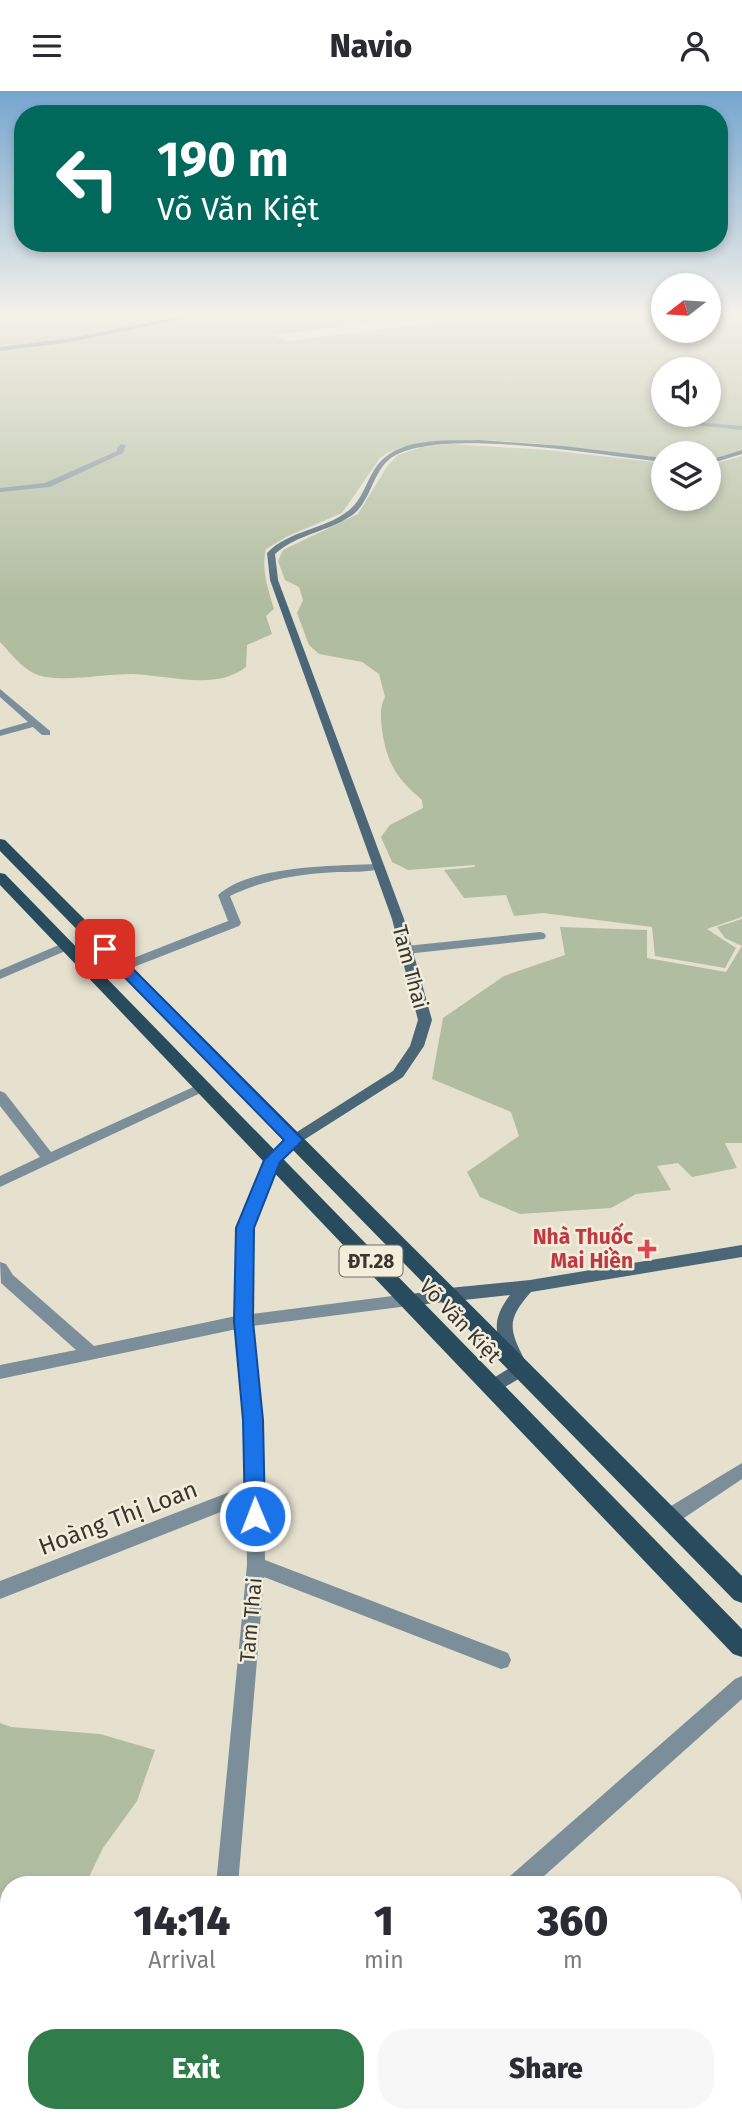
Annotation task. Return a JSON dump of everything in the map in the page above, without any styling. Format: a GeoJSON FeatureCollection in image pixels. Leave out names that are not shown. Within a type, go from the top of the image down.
{"type":"FeatureCollection","features":[{"type":"Feature","properties":{"kind":"main road","name":"Võ Văn Kiệt"},"geometry":{"type":"LineString","coordinates":[[0,843],[742,1592]]}},
{"type":"Feature","properties":{"kind":"main road","name":"Võ Văn Kiệt"},"geometry":{"type":"LineString","coordinates":[[0,877],[742,1646]]}},
{"type":"Feature","properties":{"kind":"street"},"geometry":{"type":"LineString","coordinates":[[721,426],[742,428]]}},
{"type":"Feature","properties":{"kind":"street","name":"Tam Thai"},"geometry":{"type":"LineString","coordinates":[[228,1876],[256,1565],[253,1420],[243,1321],[245,1228],[273,1160],[294,1140],[398,1074],[409,1061],[423,1033],[425,1020],[398,919],[274,580],[271,553],[290,540],[353,512],[369,483],[389,456],[407,448],[456,442],[651,459]]}},
{"type":"Feature","properties":{"kind":"street"},"geometry":{"type":"LineString","coordinates":[[0,490],[47,485],[113,457],[121,452],[123,445]]}},
{"type":"Feature","properties":{"kind":"street"},"geometry":{"type":"LineString","coordinates":[[721,458],[742,452]]}},
{"type":"Feature","properties":{"kind":"street"},"geometry":{"type":"LineString","coordinates":[[0,692],[46,733]]}},
{"type":"Feature","properties":{"kind":"street"},"geometry":{"type":"LineString","coordinates":[[0,706],[11,703]]}},
{"type":"Feature","properties":{"kind":"street"},"geometry":{"type":"LineString","coordinates":[[0,733],[35,723]]}},
{"type":"Feature","properties":{"kind":"street"},"geometry":{"type":"LineString","coordinates":[[122,967],[235,923],[224,895],[233,890],[286,872],[377,867]]}},
{"type":"Feature","properties":{"kind":"street"},"geometry":{"type":"LineString","coordinates":[[406,950],[540,936]]}},
{"type":"Feature","properties":{"kind":"street"},"geometry":{"type":"LineString","coordinates":[[0,975],[66,946]]}},
{"type":"Feature","properties":{"kind":"street"},"geometry":{"type":"LineString","coordinates":[[0,1182],[202,1087]]}},
{"type":"Feature","properties":{"kind":"street"},"geometry":{"type":"LineString","coordinates":[[0,1096],[48,1158]]}},
{"type":"Feature","properties":{"kind":"street"},"geometry":{"type":"LineString","coordinates":[[0,1372],[243,1321],[408,1300],[445,1292],[527,1286],[742,1251]]}},
{"type":"Feature","properties":{"kind":"street"},"geometry":{"type":"LineString","coordinates":[[0,1268],[7,1279],[90,1352]]}},
{"type":"Feature","properties":{"kind":"street"},"geometry":{"type":"LineString","coordinates":[[492,1388],[520,1369],[502,1330],[505,1309],[527,1286]]}},
{"type":"Feature","properties":{"kind":"street"},"geometry":{"type":"LineString","coordinates":[[668,1518],[742,1470]]}},
{"type":"Feature","properties":{"kind":"street","name":"Hoàng Thị Loan"},"geometry":{"type":"LineString","coordinates":[[0,1590],[254,1491]]}},
{"type":"Feature","properties":{"kind":"street"},"geometry":{"type":"LineString","coordinates":[[256,1565],[501,1660]]}},
{"type":"Feature","properties":{"kind":"street"},"geometry":{"type":"LineString","coordinates":[[527,1876],[742,1686]]}},
{"type":"Feature","properties":{"kind":"green space"},"geometry":{"type":"Polygon","coordinates":[[[0,407],[651,407],[651,427],[721,427],[721,407],[742,407],[742,450],[721,456],[721,441],[651,441],[651,457],[473,440],[403,447],[380,458],[342,513],[286,537],[266,549],[265,572],[274,609],[266,616],[272,634],[247,645],[246,667],[234,674],[206,680],[132,674],[46,677],[26,668],[0,642],[0,407]]]}},
{"type":"Feature","properties":{"kind":"green space"},"geometry":{"type":"Polygon","coordinates":[[[451,444],[548,450],[651,462],[651,511],[721,511],[721,462],[742,456],[742,917],[707,929],[736,948],[725,968],[655,956],[652,927],[543,913],[514,916],[506,895],[464,898],[444,870],[475,865],[408,870],[392,862],[381,837],[390,825],[423,808],[422,800],[399,777],[387,752],[381,717],[385,697],[379,674],[362,662],[319,654],[309,645],[297,613],[303,600],[299,587],[285,580],[278,561],[283,550],[358,514],[388,465],[398,455],[422,447],[451,444]]]}},
{"type":"Feature","properties":{"kind":"green space"},"geometry":{"type":"Polygon","coordinates":[[[742,919],[742,946],[725,938],[717,927],[742,919]]]}},
{"type":"Feature","properties":{"kind":"green space"},"geometry":{"type":"Polygon","coordinates":[[[560,927],[647,930],[647,958],[726,972],[742,946],[742,1143],[725,1143],[737,1168],[692,1177],[678,1163],[657,1166],[671,1190],[636,1194],[611,1208],[520,1214],[480,1197],[467,1172],[519,1136],[511,1112],[432,1079],[443,1018],[504,976],[565,955],[560,927]]]}},
{"type":"Feature","properties":{"kind":"green space"},"geometry":{"type":"Polygon","coordinates":[[[0,1723],[11,1727],[100,1734],[155,1750],[137,1801],[103,1848],[89,1876],[0,1876],[0,1723]]]}},
{"type":"Feature","properties":{"kind":"place","name":"Nhà Thuốc Mai Hiền"},"geometry":{"type":"Point","coordinates":[647,1249]}},
{"type":"Feature","properties":{"kind":"route"},"geometry":{"type":"LineString","coordinates":[[105,949],[294,1140],[273,1160],[245,1228],[243,1321],[253,1420],[255,1516]]}}]}
